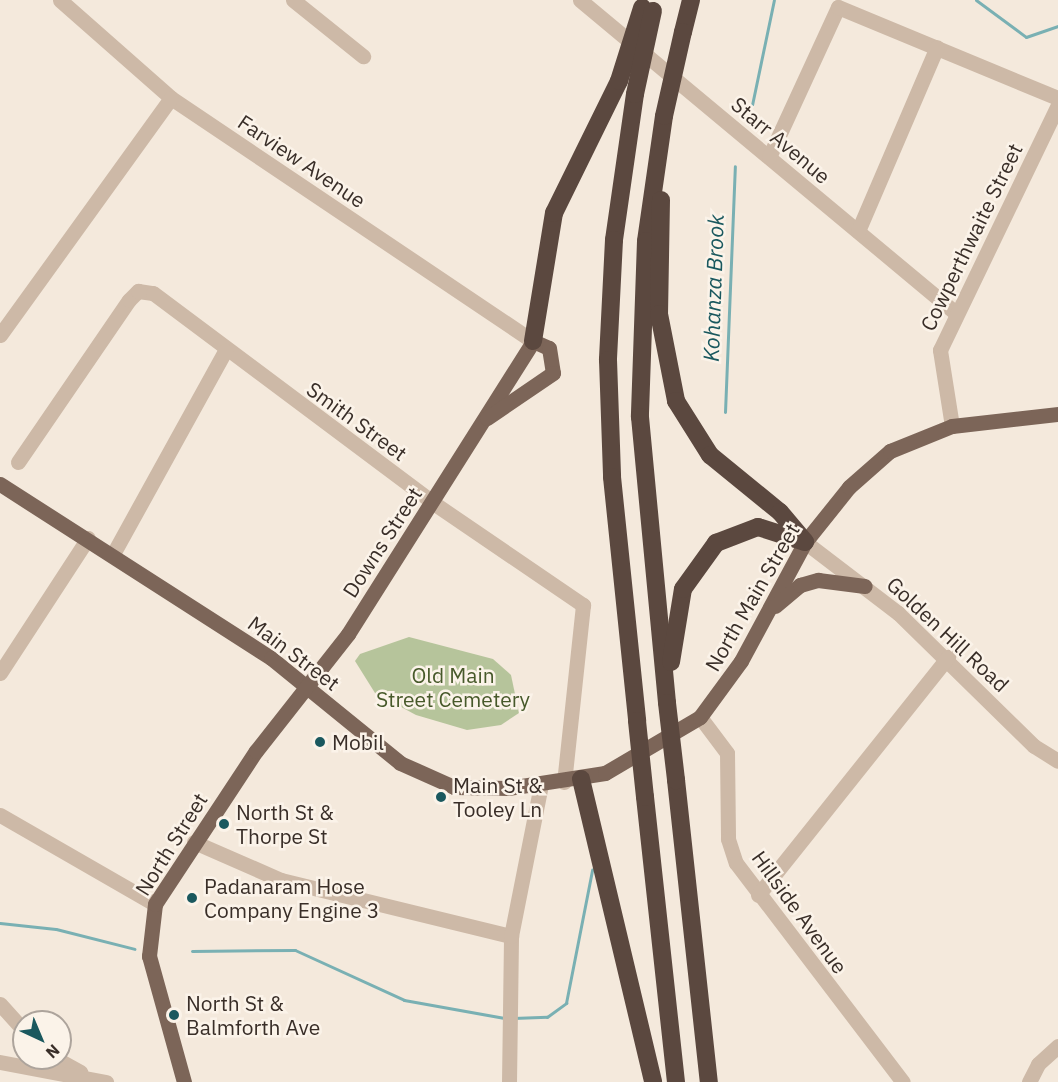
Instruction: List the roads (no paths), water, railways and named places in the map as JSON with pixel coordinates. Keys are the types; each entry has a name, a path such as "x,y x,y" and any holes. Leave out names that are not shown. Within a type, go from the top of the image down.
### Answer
{"highway":[{"path":"691,0 664,116 646,241 640,417 709,1082"},
{"path":"533,341 554,213 618,81 650,3"},
{"path":"650,3 614,240 608,360 613,488 676,1082"},
{"path":"664,116 659,314 669,380 685,420 710,455 780,512 805,542"},
{"path":"668,703 677,608 704,556 744,528 772,530 805,542"},
{"path":"572,781 653,1082"}],"main road":[{"name":"Downs Street","path":"307,686 335,653 487,418 533,341 549,348 553,373 487,418"},
{"name":"North Main Street","path":"572,781 623,765 700,717 728,681 805,542 842,494 891,451 952,426 1058,414"},
{"name":"Main Street","path":"0,484 114,554 307,686 400,762 429,779 473,789 572,781"},
{"path":"764,617 784,596 809,583 832,579 865,586"},
{"name":"North Street","path":"184,1082 152,972 150,928 155,904 194,842 307,686"}],"street":[{"name":"Farview Avenue","path":"60,0 171,98 533,341"},
{"path":"293,0 363,56"},
{"name":"Starr Avenue","path":"580,0 955,312"},
{"path":"769,157 838,7 1058,98"},
{"path":"858,231 937,47"},
{"path":"0,335 171,98"},
{"name":"Cowperthwaite Street","path":"952,426 940,350 955,312 1058,105"},
{"name":"Smith Street","path":"18,462 138,291 169,303 225,351 432,502 583,605 572,781"},
{"path":"114,554 225,351"},
{"path":"0,673 88,538"},
{"name":"Golden Hill Road","path":"805,542 865,586 948,657 1034,746 1058,760"},
{"path":"758,895 948,657"},
{"name":"Hillside Avenue","path":"700,717 727,753 728,839 758,895 903,1082"},
{"path":"509,1082 512,1017 511,936 541,784"},
{"path":"0,815 155,904"},
{"path":"194,842 281,880 511,936"},
{"path":"0,1004 12,1018"},
{"path":"1029,1082 1038,1064 1058,1046"},
{"path":"0,1062 101,1081"},
{"path":"72,1066 101,1081"}],"waterway":[{"name":"Kohanza Brook","path":"752,105 774,0"},
{"name":"Kohanza Brook","path":"976,0 1026,37 1058,26"},
{"name":"Kohanza Brook","path":"725,412 735,166"},
{"name":"Kohanza Brook","path":"513,1018 547,1017 566,1003 592,870"},
{"name":"Kohanza Brook","path":"0,923 56,929 135,949"},
{"name":"Kohanza Brook","path":"192,951 295,950 404,1000 504,1018"}],"place":[{"name":"Mobil","path":"320,742"},
{"name":"Main St & Tooley Ln","path":"441,797"},
{"name":"North St & Thorpe St","path":"224,824"},
{"name":"Padanaram Hose Company Engine 3","path":"192,898"},
{"name":"North St & Balmforth Ave","path":"174,1015"}],"park label":[{"name":"Old Main Street Cemetery","path":"453,687"}]}
